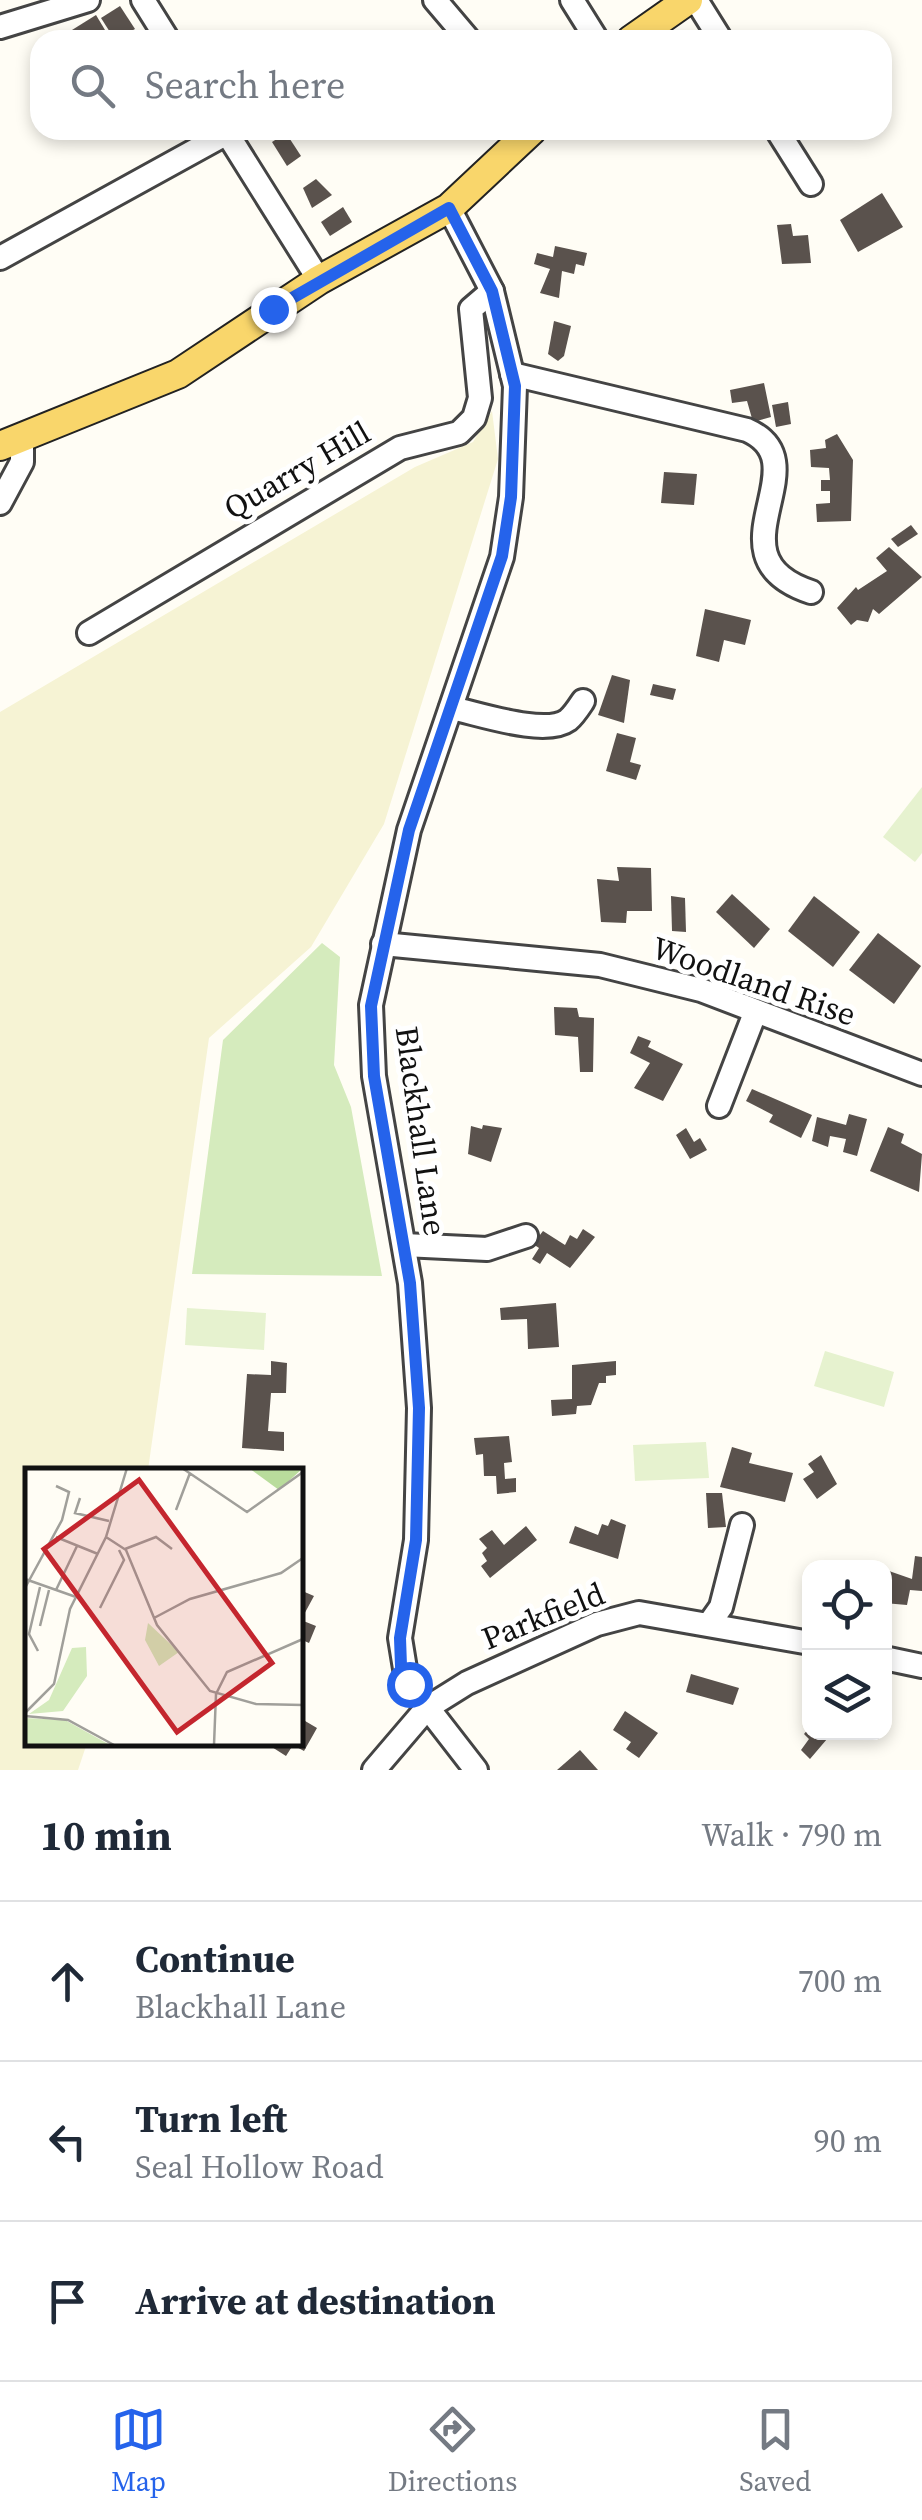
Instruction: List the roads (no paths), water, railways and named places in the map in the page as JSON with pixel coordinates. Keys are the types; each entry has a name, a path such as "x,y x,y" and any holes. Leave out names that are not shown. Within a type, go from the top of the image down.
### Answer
{"main road":[{"path":"644,30 688,0"},
{"path":"11,442 178,374 319,280 449,208 521,140"}],"street":[{"path":"0,26 88,0"},
{"path":"143,0 162,30"},
{"path":"435,0 460,30"},
{"path":"572,0 591,30"},
{"path":"696,0 715,30"},
{"path":"0,258 212,140"},
{"path":"231,140 319,280"},
{"path":"783,140 810,184"},
{"name":"Blackhall Lane","path":"449,208 492,291 512,374 511,497 502,556 409,830 371,1006 374,1076 404,1245 419,1408 416,1540 400,1655 407,1681 476,1770"},
{"name":"Quarry Hill","path":"90,632 400,448 459,434 474,418 480,398 470,309 492,291"},
{"path":"512,374 747,430 768,441 774,452 776,479 763,522 764,553 778,576 811,592"},
{"path":"0,503 22,462 11,442"},
{"path":"450,708 536,726 556,726 568,719 583,701"},
{"name":"Woodland Rise","path":"383,944 600,965 701,990 922,1074"},
{"path":"719,1106 755,1013"},
{"path":"404,1245 486,1250 526,1236"},
{"path":"709,1624 721,1607 742,1525"},
{"name":"Parkfield","path":"374,1770 427,1708 467,1683 598,1624 638,1613 802,1641"},
{"path":"892,1660 922,1666"}]}
